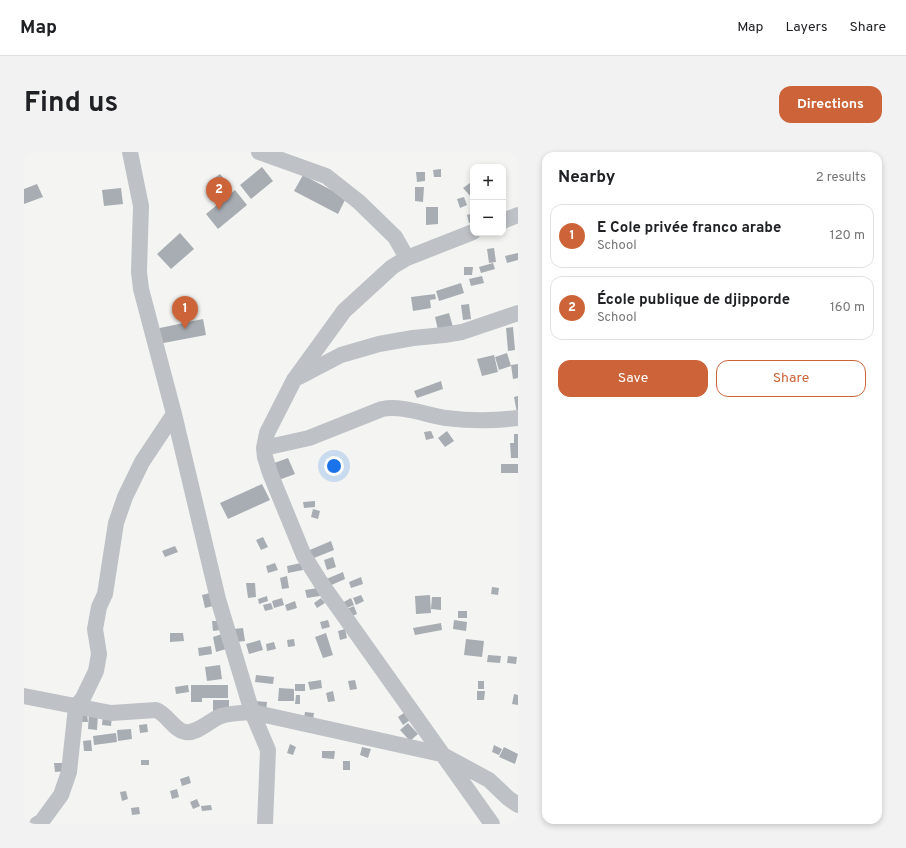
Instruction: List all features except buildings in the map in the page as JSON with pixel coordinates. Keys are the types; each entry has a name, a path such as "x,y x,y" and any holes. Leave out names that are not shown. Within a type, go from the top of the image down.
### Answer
{"street":[{"path":"130,152 141,206 139,272 141,289 174,414 218,599 252,712 268,750 264,824"},
{"path":"259,152 326,176 359,202 395,237 407,258"},
{"path":"506,220 518,215"},
{"path":"470,233 407,258 392,267 344,311 294,380 267,433 264,448 270,473 304,556 323,586 492,824"},
{"path":"294,380 341,355 379,344 413,338 444,336 462,332 518,313"},
{"path":"264,448 309,438 388,408 447,418 491,421 518,418"},
{"path":"40,823 61,795 69,772 76,706 82,698 96,671 99,654 94,629 99,607 105,594 116,523 125,497 142,462 174,414"},
{"path":"24,696 111,713 156,710 163,713 180,730 185,732 196,730 220,716 252,712 441,754 489,780 508,798 518,805"}],"place":[{"name":"École publique de djipporde","path":"219,210"},
{"name":"E Cole privée franco arabe","path":"185,329"}]}
